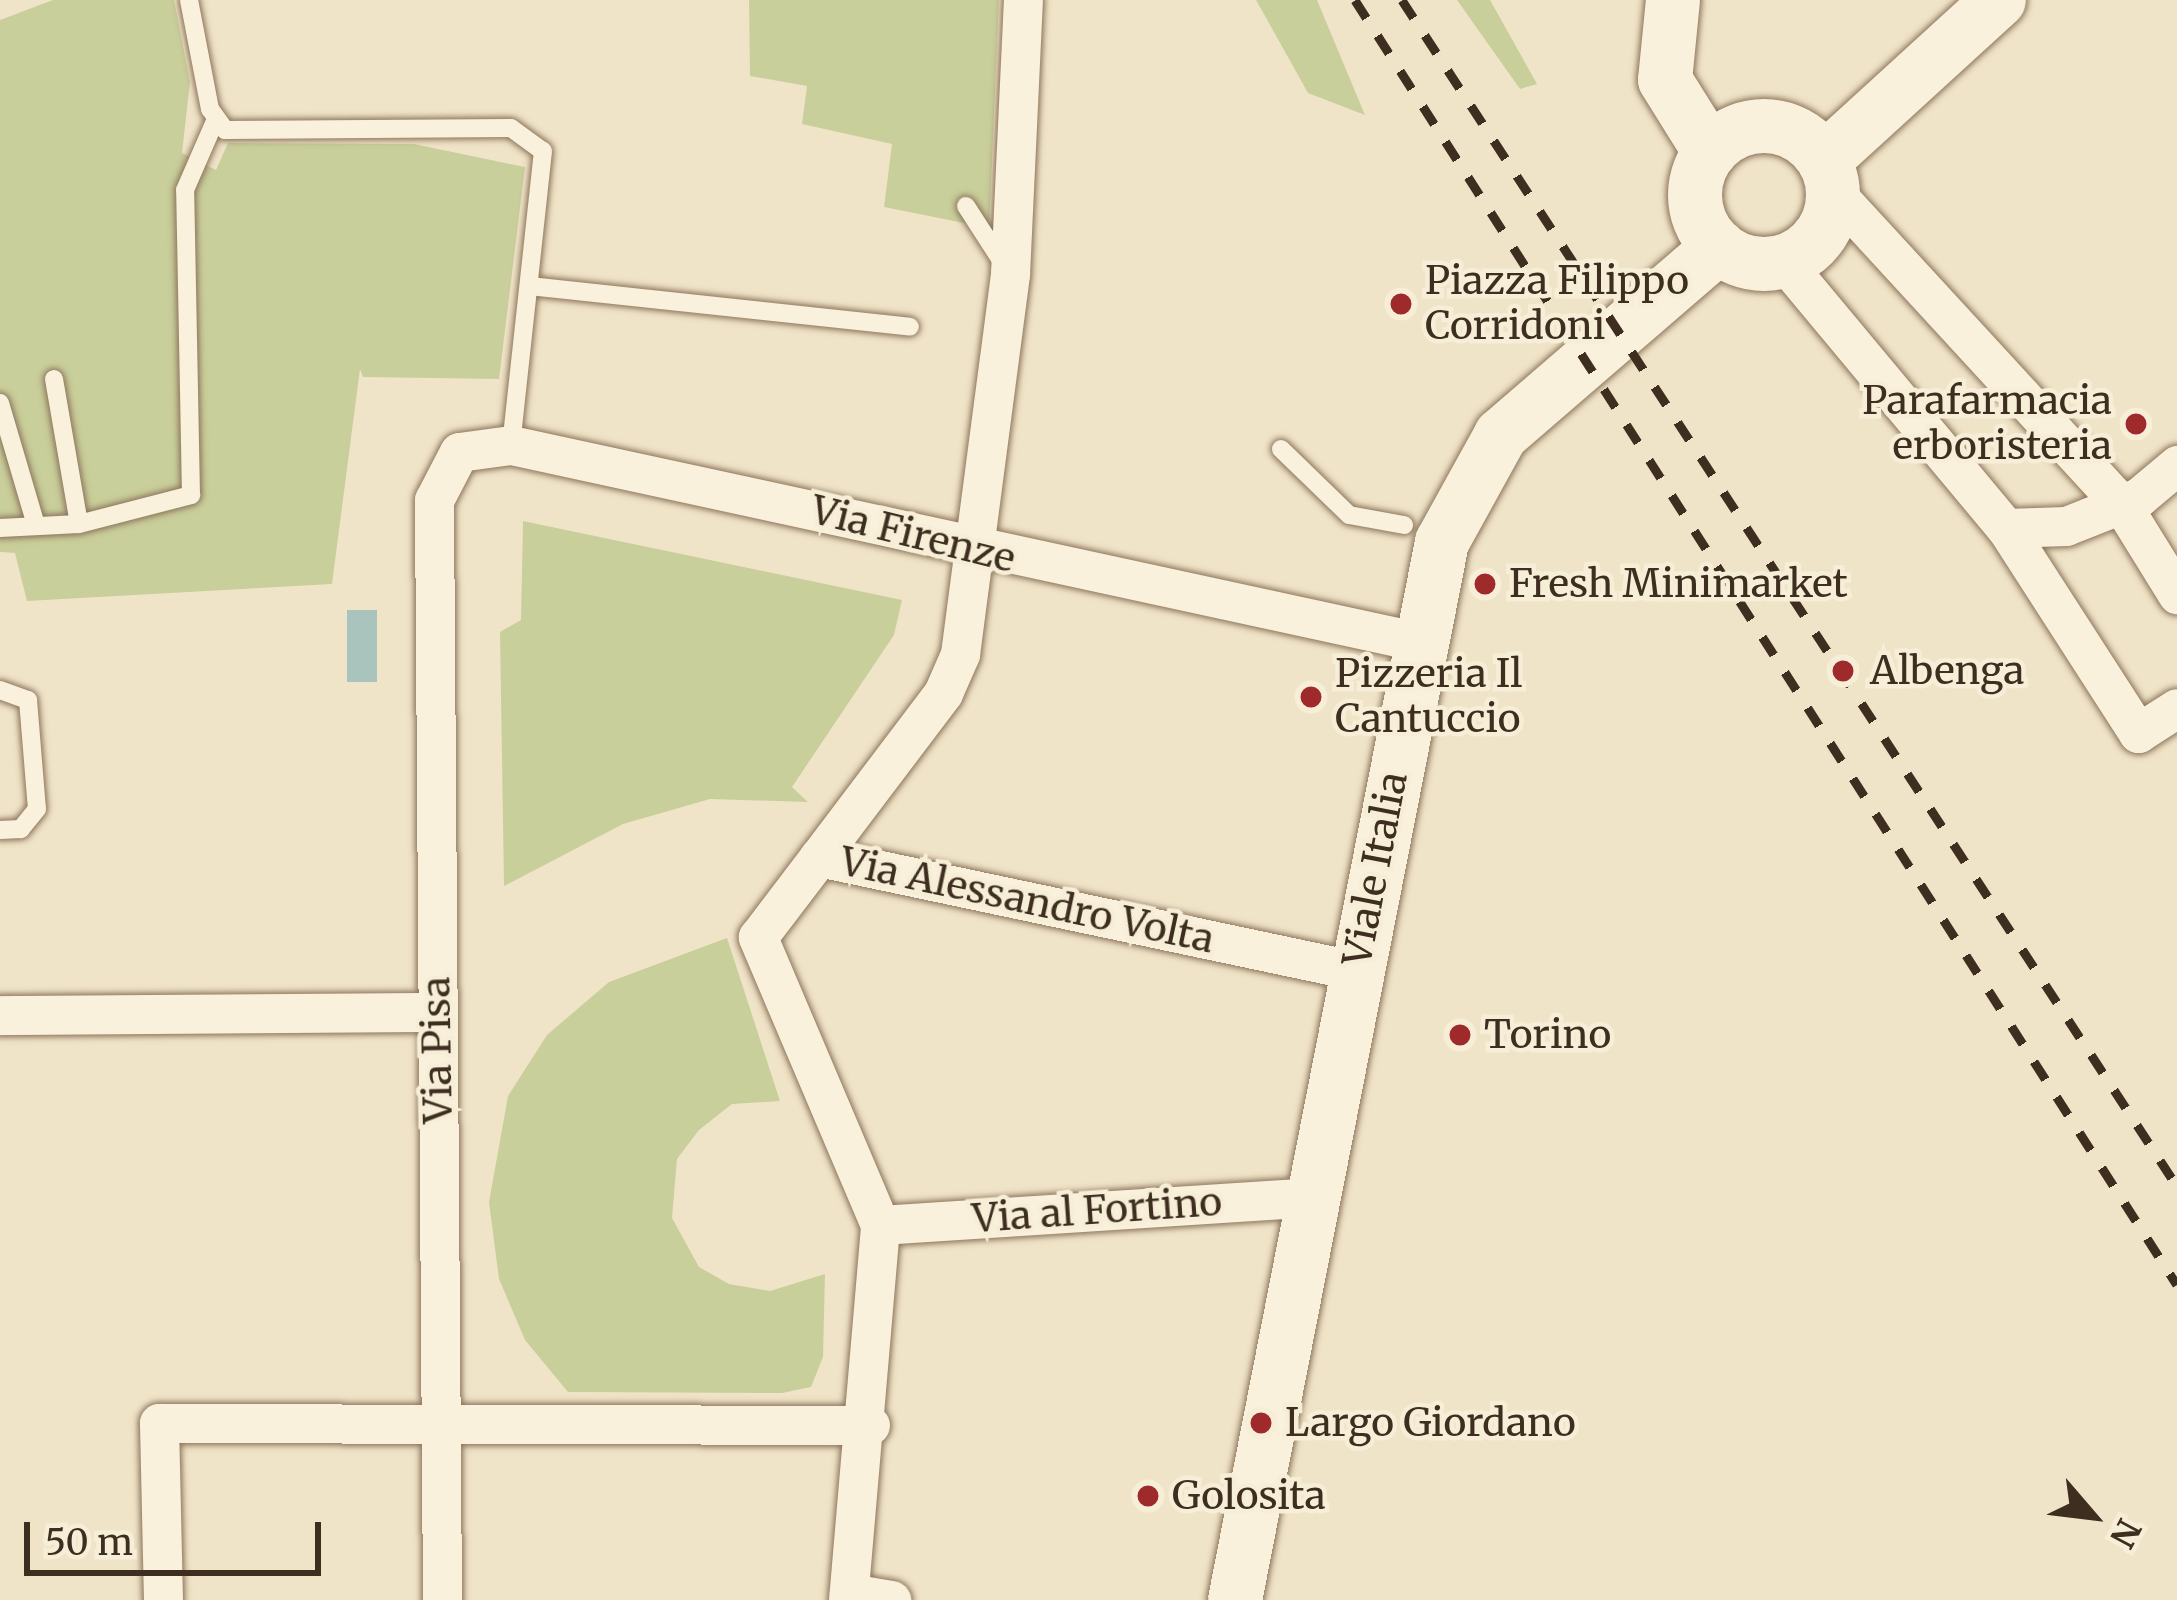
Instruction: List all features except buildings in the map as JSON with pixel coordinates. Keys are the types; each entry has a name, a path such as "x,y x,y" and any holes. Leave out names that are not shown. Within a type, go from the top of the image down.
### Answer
{"street":[{"path":"818,857 943,693 972,552 1010,274 1024,0"},
{"path":"1673,0 1665,80 1710,152 1695,202 1719,248 1749,263 1784,262 1821,235 1828,175 1999,0"},
{"path":"1710,152 1769,126 1828,175 2122,505 2177,594"},
{"name":"Viale Italia","path":"1235,1600 1442,542 1501,435 1719,248"},
{"path":"1784,262 2006,528 2138,733 2177,708"},
{"name":"Via Firenze","path":"434,500 459,452 512,445 972,552 1420,642"},
{"path":"2006,528 2066,526 2122,505 2177,465"},
{"name":"Via Pisa","path":"434,500 442,1600"},
{"name":"Via Alessandro Volta","path":"880,1225 758,937 818,857 1357,971"},
{"path":"0,1015 437,1012"},
{"name":"Via al Fortino","path":"880,1225 1313,1196"},
{"path":"880,1225 870,1425 848,1596 891,1600"},
{"path":"163,1600 159,1423 444,1426 493,1416 870,1425"}],"lane":[{"path":"0,528 79,524 191,495 185,190 215,121 189,0"},
{"path":"215,121 238,133 524,132 543,151 512,445"},
{"path":"966,206 1010,274"},
{"path":"529,286 910,327"},
{"path":"54,379 79,524"},
{"path":"0,403 36,525"},
{"path":"1281,449 1349,515 1404,525"},
{"path":"0,690 28,700 37,809 22,829 0,830"}],"green space":[{"path":"53,0 174,0 190,82 182,153 216,170 228,143 414,144 525,167 499,379 363,377 360,369 332,584 27,601 15,553 0,552 0,20"},
{"path":"749,0 999,0 989,228 884,207 892,144 802,124 807,86 750,76"},
{"path":"1256,0 1317,0 1365,115 1308,93"},
{"path":"1457,0 1490,0 1537,84 1520,89"},
{"path":"523,521 902,600 894,635 792,787 808,802 710,799 623,824 504,886 500,632 521,620"},
{"path":"727,938 780,1101 732,1104 699,1130 677,1159 672,1218 699,1267 729,1284 770,1291 825,1274 823,1357 811,1387 782,1393 568,1392 525,1340 499,1279 489,1202 508,1096 547,1035 609,982"}],"water":[{"path":"347,610 377,610 377,682 347,682"}],"railway":[{"path":"1355,0 2177,1285"},
{"path":"1402,0 2177,1186"}],"place":[{"name":"Piazza Filippo Corridoni","path":"1401,304"},
{"name":"Parafarmacia erboristeria","path":"2136,424"},
{"name":"Fresh Minimarket","path":"1485,584"},
{"name":"Albenga","path":"1843,671"},
{"name":"Pizzeria Il Cantuccio","path":"1311,697"},
{"name":"Torino","path":"1460,1035"},
{"name":"Largo Giordano","path":"1261,1423"},
{"name":"Golosita","path":"1148,1496"}]}
